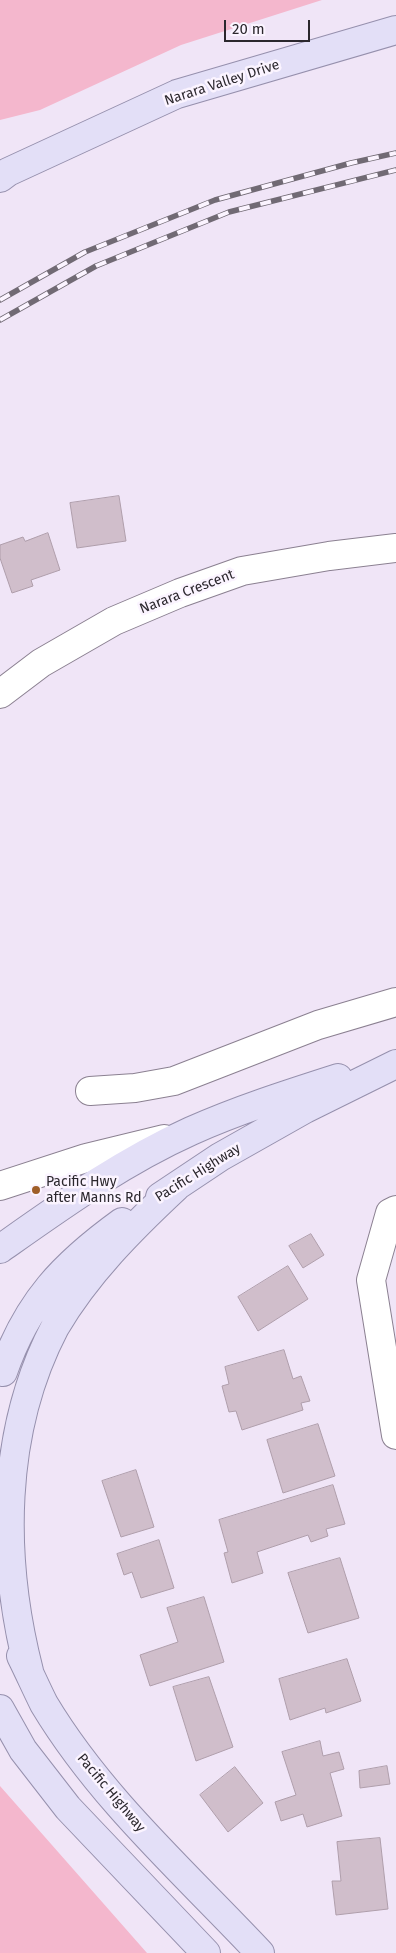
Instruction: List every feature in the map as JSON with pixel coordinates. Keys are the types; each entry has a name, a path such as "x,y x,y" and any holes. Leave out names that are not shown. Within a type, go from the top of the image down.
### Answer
{"main road":[{"name":"Narara Valley Drive","path":"0,178 8,172 177,94 396,30"},
{"path":"0,1250 61,1205 91,1186 130,1163 190,1132 271,1100 396,1059"},
{"name":"Pacific Highway","path":"2,1376 17,1336 41,1296 55,1278 103,1236 220,1157 288,1119 396,1064"},
{"path":"28,1672 18,1634 7,1552 6,1527 7,1476 19,1414 43,1350 66,1310 118,1244 176,1187"},
{"path":"0,1333 5,1358 2,1376"},
{"name":"Pacific Highway","path":"0,1606 28,1672 44,1702 62,1731 100,1783 139,1828 260,1953"},
{"path":"0,1709 23,1750 68,1808 206,1953"}],"street":[{"name":"Narara Crescent","path":"0,694 41,663 114,620 180,593 242,571 329,556 396,548"},
{"path":"90,1091 135,1088 174,1081 303,1030 360,1011 396,1002"},
{"path":"0,1186 86,1158 190,1132"},
{"path":"396,1210 390,1213 371,1280 396,1435"}],"shaded area":[{"path":"0,0 322,0 181,45 40,110 0,120"},
{"path":"0,1786 147,1953 0,1953"}],"building":[{"path":"119,496 126,541 77,548 70,503"},
{"path":"48,533 60,570 31,580 33,586 12,593 0,558 0,545 23,537 25,541"},
{"path":"311,1234 324,1255 303,1268 289,1246"},
{"path":"288,1266 308,1299 258,1331 238,1297"},
{"path":"284,1350 293,1379 301,1376 310,1401 301,1403 303,1410 242,1430 236,1411 229,1412 222,1386 229,1384 225,1367"},
{"path":"318,1424 335,1476 283,1493 267,1440"},
{"path":"136,1470 154,1527 121,1537 102,1481"},
{"path":"333,1485 345,1524 326,1529 328,1536 311,1542 308,1535 257,1552 263,1573 232,1583 224,1553 228,1552 219,1520"},
{"path":"159,1540 174,1588 141,1598 132,1572 124,1575 117,1554"},
{"path":"340,1558 359,1618 308,1633 288,1573"},
{"path":"204,1597 224,1662 150,1686 140,1655 178,1642 167,1608"},
{"path":"347,1659 361,1701 326,1713 325,1708 290,1720 279,1679"},
{"path":"209,1677 233,1747 196,1761 173,1687"},
{"path":"320,1741 323,1756 339,1752 344,1769 330,1773 342,1816 307,1827 303,1814 281,1821 275,1802 296,1795 282,1752"},
{"path":"387,1766 390,1784 360,1788 359,1771"},
{"path":"235,1767 263,1803 228,1832 200,1795"},
{"path":"380,1838 388,1909 336,1915 332,1881 341,1881 337,1842"}],"railway":[{"path":"0,300 85,252 215,200 351,163 396,153"},
{"path":"0,320 96,266 229,212 396,170"}],"place":[{"name":"Pacific Hwy after Manns Rd","path":"36,1190"}]}
